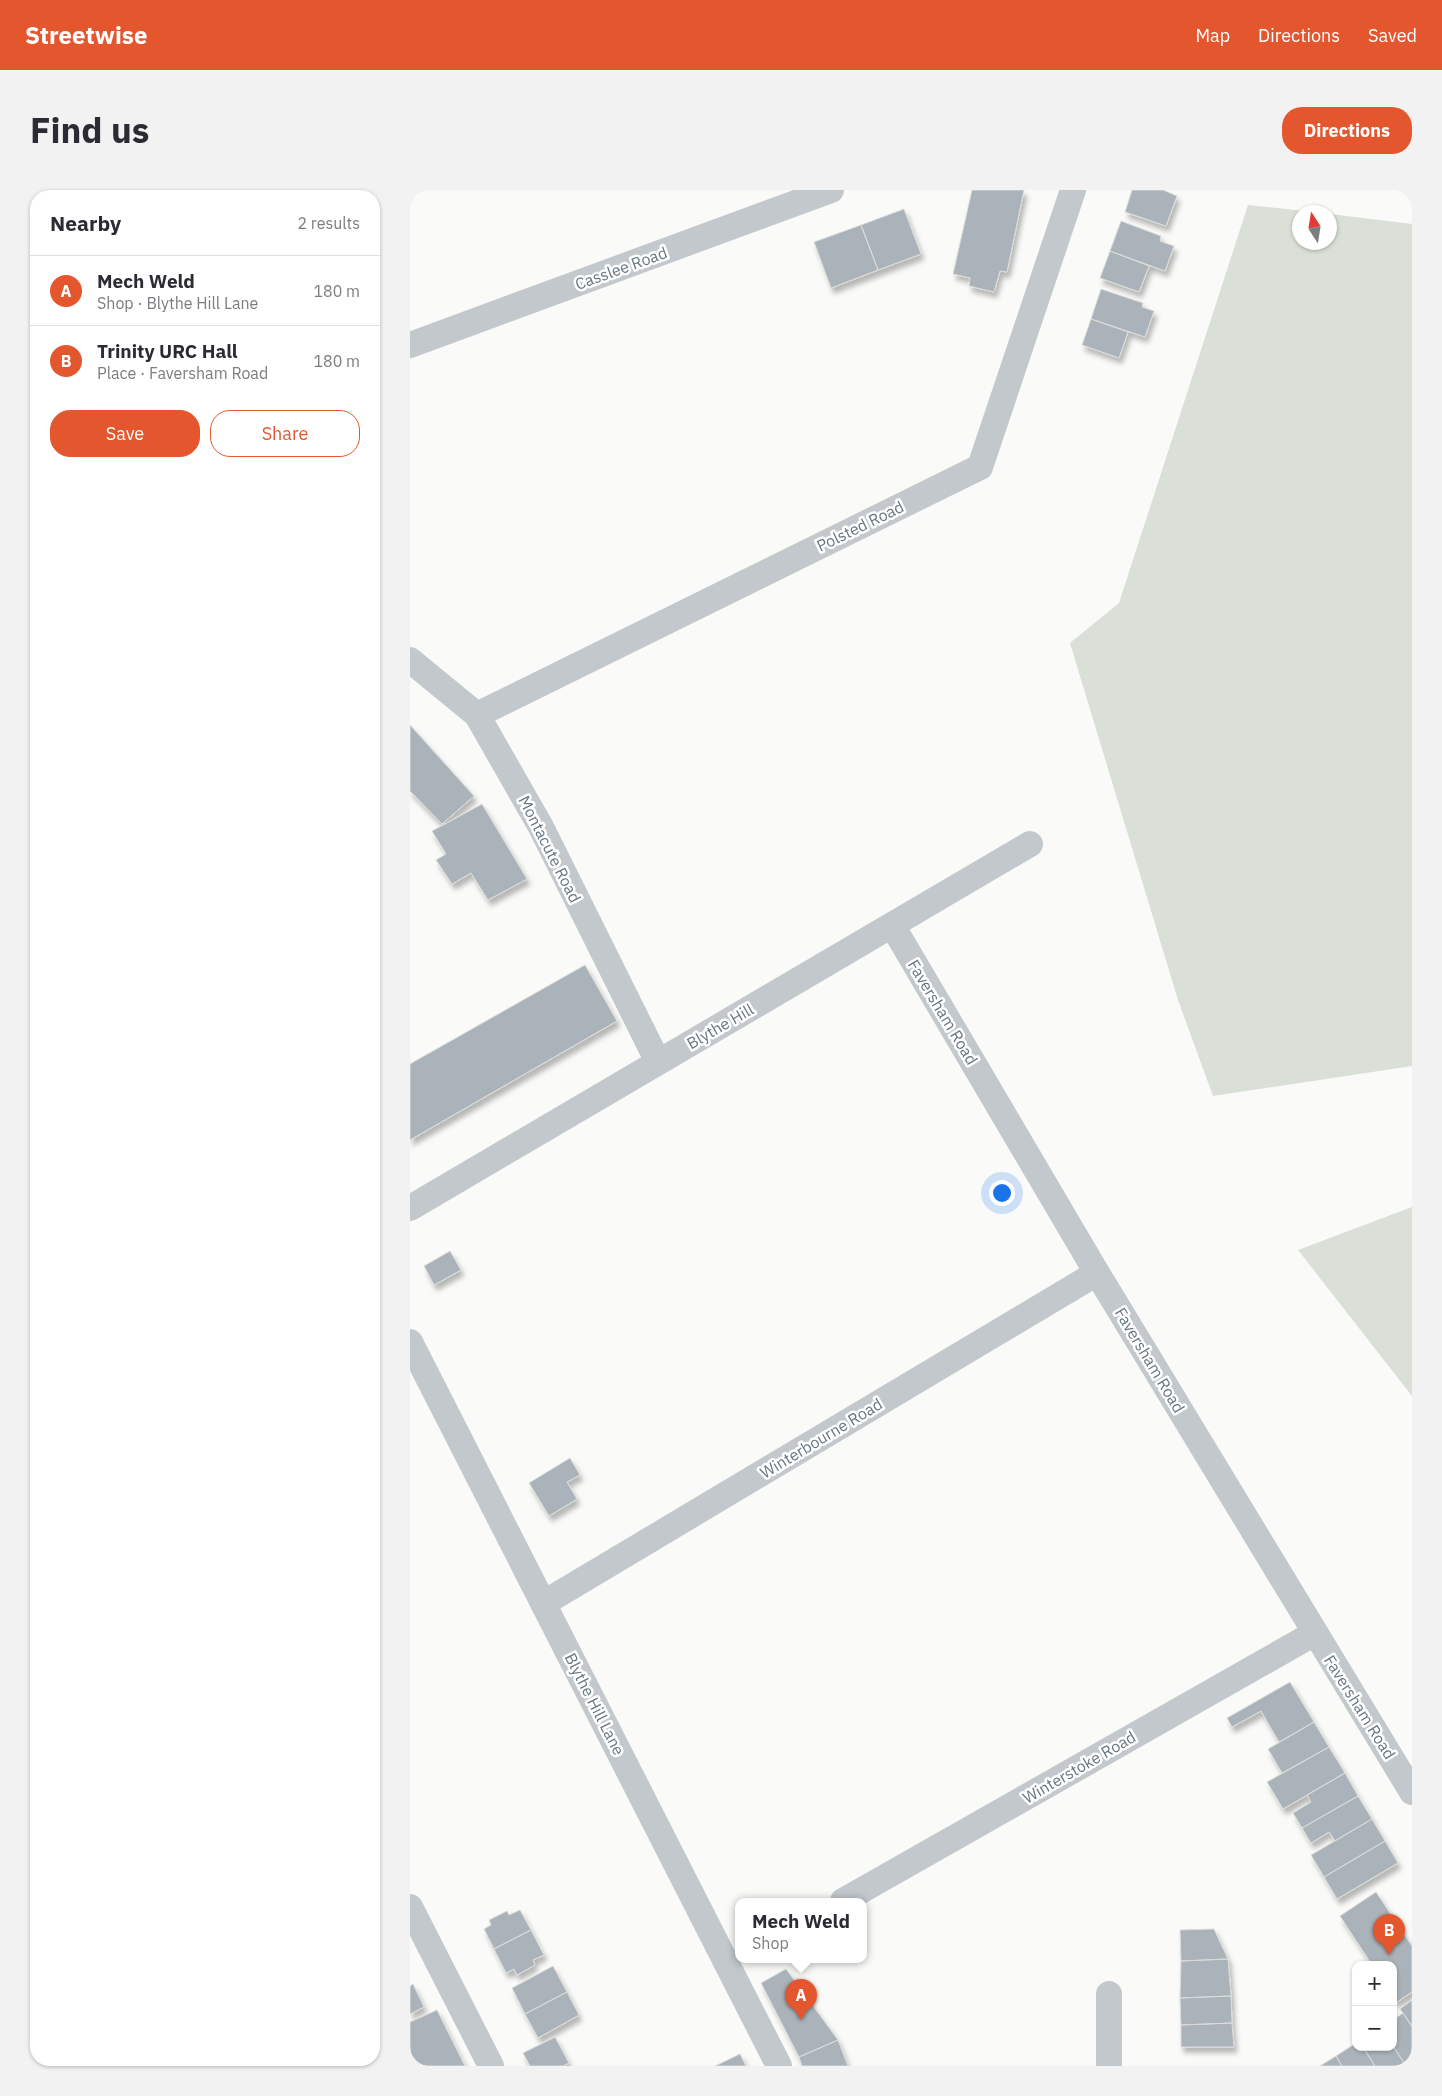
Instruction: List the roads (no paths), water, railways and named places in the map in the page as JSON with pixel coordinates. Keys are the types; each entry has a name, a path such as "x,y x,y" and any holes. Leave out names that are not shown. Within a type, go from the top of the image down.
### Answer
{"street":[{"name":"Casslee Road","path":"410,344 832,190"},
{"name":"Polsted Road","path":"477,715 980,467 1073,190"},
{"name":"Montacute Road","path":"410,660 477,715 541,827 658,1062"},
{"name":"Blythe Hill","path":"410,1208 1030,844"},
{"name":"Faversham Road","path":"892,925 1097,1273 1412,1792"},
{"name":"Winterbourne Road","path":"544,1603 1097,1273"},
{"name":"Blythe Hill Lane","path":"410,1342 544,1603 735,1962"},
{"name":"Winterstoke Road","path":"848,1898 1315,1633"},
{"path":"410,1907 491,2066"},
{"name":"Blythe Hill Lane","path":"735,1963 779,2066"},
{"path":"1109,1994 1109,2066"}],"place":[{"name":"Trinity URC Hall","path":"1389,1955"},
{"name":"Mech Weld","path":"801,2020"}]}
